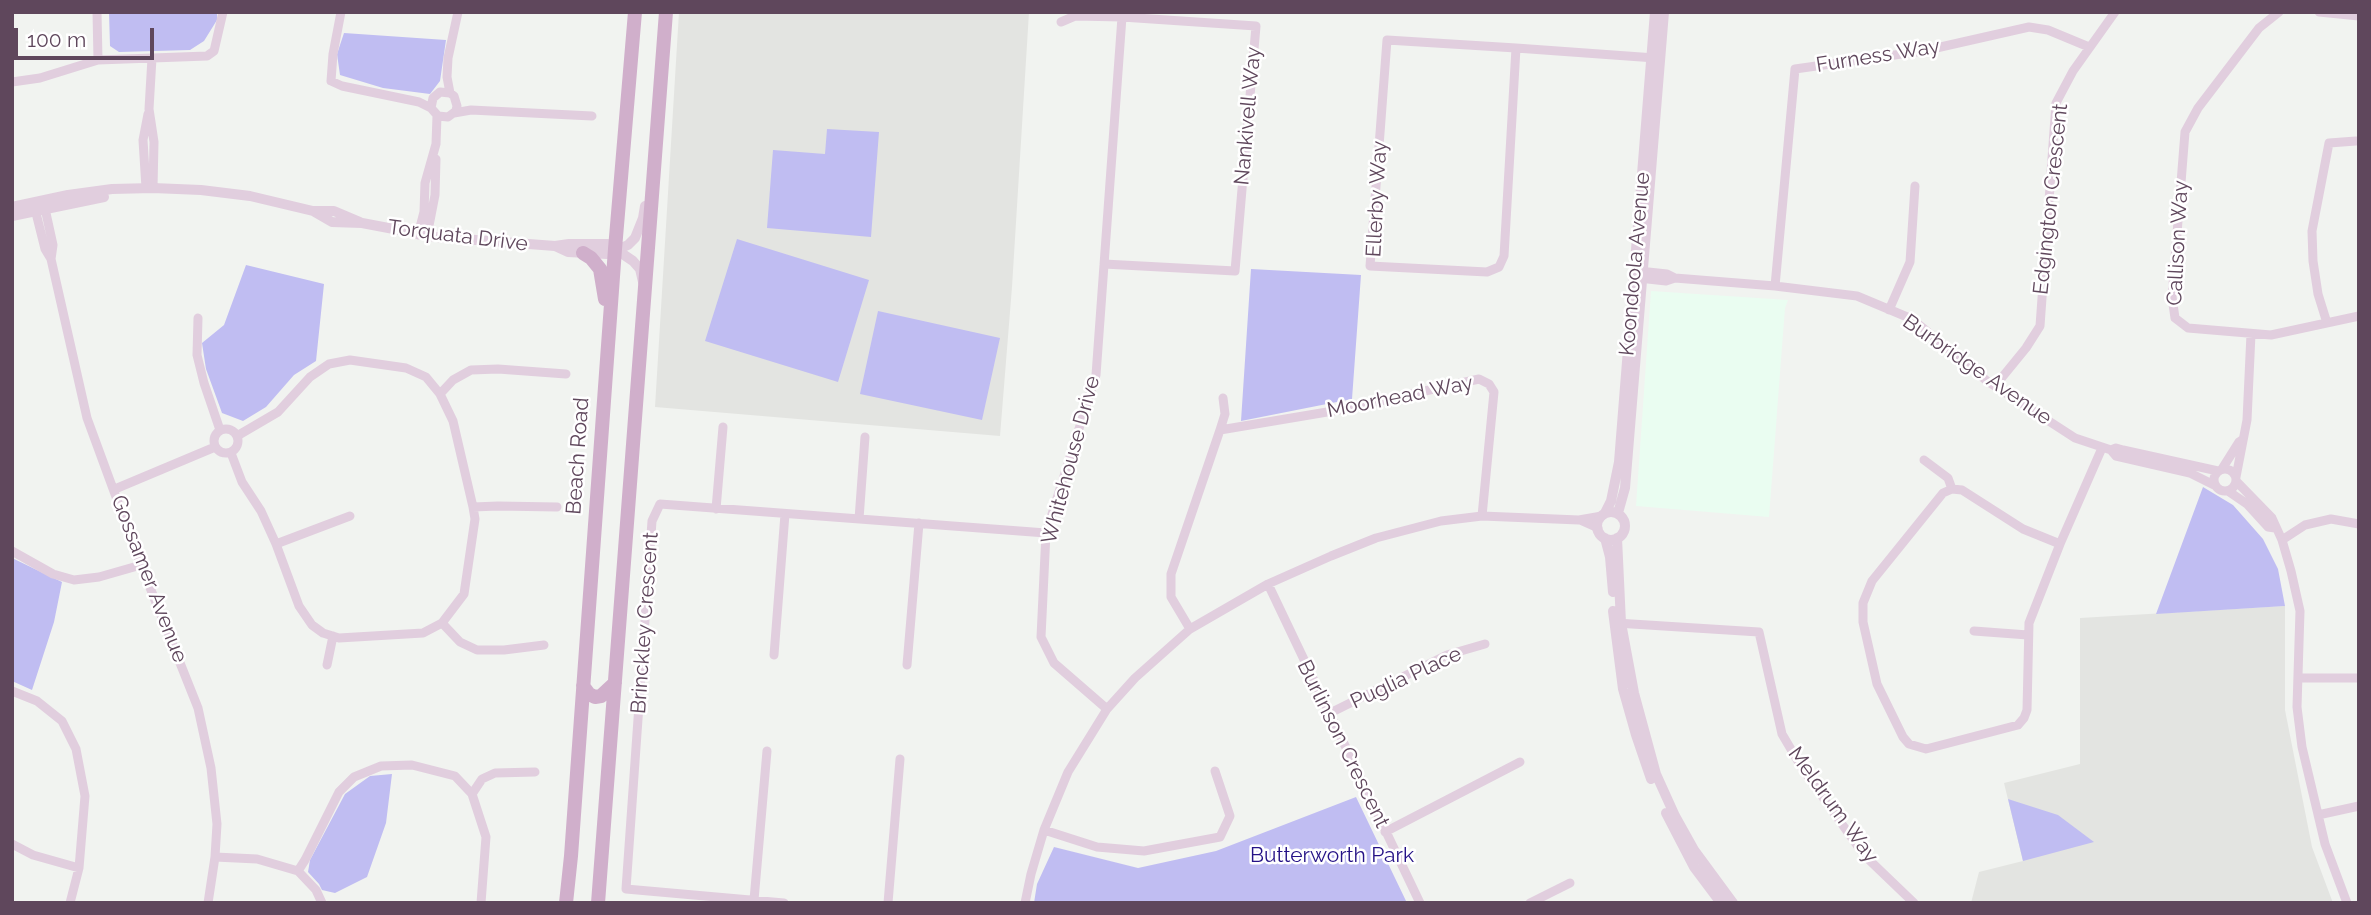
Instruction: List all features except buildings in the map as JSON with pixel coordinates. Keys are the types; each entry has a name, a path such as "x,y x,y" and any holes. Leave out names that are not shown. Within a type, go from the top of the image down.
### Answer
{"main road":[{"name":"Beach Road","path":"566,903 635,12"},
{"path":"598,903 666,12"},
{"path":"583,253 597,264 602,276 608,345"},
{"path":"583,686 589,694 601,696 615,683"}],"street":[{"path":"97,12 98,60"},
{"path":"12,82 40,78 98,60 207,56 214,51 222,12"},
{"path":"341,12 331,80 342,86 419,102 441,101 471,110"},
{"path":"422,235 425,183 436,144 448,58 458,12"},
{"name":"Koondoola Avenue","path":"1618,513 1625,488 1655,58 1655,12"},
{"name":"Koondoola Avenue","path":"1655,58 1664,12"},
{"name":"Edgington Crescent","path":"1995,386 2040,326 2056,103 2073,71 2115,12"},
{"name":"Callison Way","path":"2279,12 2259,28 2198,108 2185,132 2172,298 2175,318 2188,328 2271,335 2359,316"},
{"path":"2319,12 2359,16"},
{"name":"Nankivell Way","path":"1061,22 1076,16 1256,26 1236,271 1104,264"},
{"name":"Whitehouse Drive","path":"1107,709 1054,663 1041,637 1046,533 1096,374 1122,17"},
{"name":"Furness Way","path":"1775,286 1795,69 1923,51 2029,27 2048,30 2090,47"},
{"name":"Ellerby Way","path":"1516,48 1504,256 1499,267 1487,272 1370,266 1387,40 1516,48 1655,58"},
{"path":"149,188 143,140 149,109 152,58"},
{"path":"441,101 451,115"},
{"path":"441,101 451,115"},
{"path":"451,115 471,110 592,116"},
{"path":"422,235 435,195 436,161 451,115"},
{"path":"2327,323 2315,272 2312,231 2329,143 2356,141"},
{"path":"615,249 628,244 639,230 643,218 650,159 657,142"},
{"path":"1889,310 1910,262 1914,186"},
{"name":"Torquata Drive","path":"12,207 40,206 112,195 126,190 201,190 250,196 313,211 334,211 362,223 422,235 555,246 569,243 608,244 615,249 607,254 583,253 568,252 555,246"},
{"name":"Torquata Drive","path":"12,216 40,206"},
{"name":"Gossamer Avenue","path":"40,206 53,246 51,259 87,418 141,565 198,708 211,768 217,824 208,903"},
{"path":"615,249 627,255 640,269 645,293"},
{"name":"Koondoola Avenue","path":"1604,514 1611,501 1619,462 1638,274"},
{"name":"Burbridge Avenue","path":"1638,274 1666,281 1675,278 1857,296 1912,319 1995,386 2075,438 2107,449 2220,470"},
{"path":"198,318 197,355 220,430"},
{"path":"2228,491 2236,479 2247,420 2251,334"},
{"path":"231,453 242,482 261,511 276,544 299,606 312,625 323,633 339,638 423,632 442,623 464,594 475,519 473,507 453,421 440,394 426,377 406,368 350,360 329,364 310,377 278,412 237,436"},
{"path":"440,394 453,380 471,370 499,369 566,374"},
{"name":"Moorhead Way","path":"1220,430 1339,410 1479,379 1489,384 1494,392 1482,516"},
{"path":"1190,629 1171,597 1171,574 1225,414 1223,398"},
{"path":"716,509 723,427"},
{"path":"227,428 235,432 239,440 236,449 231,453 215,447 214,441 220,430 227,428"},
{"path":"859,519 865,437"},
{"path":"2242,440 2214,477 2214,485 2247,504 2268,527 2275,528"},
{"path":"115,489 215,447"},
{"path":"2060,544 2023,529 1962,489 1952,489 1943,493 1872,581 1863,603 1863,622 1877,684 1909,744 1926,749 2018,725 2024,719 2027,710 2029,622 2060,544 2107,449"},
{"name":"Burbridge Avenue","path":"2107,449 2116,456 2190,473 2214,485"},
{"path":"1923,460 1948,478 1952,489"},
{"path":"2220,470 2232,471 2236,479 2272,518 2283,540 2300,611 2297,707 2302,747 2325,844 2347,903"},
{"name":"Brinckley Crescent","path":"784,903 696,899 626,889 652,521 660,505 1046,533"},
{"path":"473,507 557,508"},
{"path":"1025,903 1044,830 1068,772 1107,709 1135,678 1190,629 1268,584 1376,538 1441,521 1482,516 1579,520 1618,513 1624,520 1625,528 1617,538 1618,623 1656,774 1694,850 1733,903"},
{"path":"774,655 785,514"},
{"path":"1598,527 1604,514"},
{"path":"276,544 350,516"},
{"path":"2283,540 2305,525 2331,519 2359,524"},
{"path":"1579,520 1598,527 1605,538 1618,623 1623,689 1650,779 1678,839 1721,903"},
{"path":"907,665 919,523"},
{"path":"1605,538 1617,538"},
{"path":"12,551 53,574 74,580 99,577 141,565"},
{"name":"Burlinson Crescent","path":"1268,584 1420,903"},
{"path":"442,623 460,642 477,650 544,645"},
{"name":"Meldrum Way","path":"1618,623 1759,632 1782,734 1802,768 1864,855 1914,903"},
{"path":"1974,631 2028,635"},
{"path":"327,665 333,636"},
{"name":"Puglia Place","path":"1328,714 1447,655 1485,644"},
{"path":"2298,678 2359,678"},
{"path":"12,691 37,701 62,721 76,749 85,796 79,868 70,903"},
{"path":"754,901 767,751"},
{"path":"888,903 900,759"},
{"path":"1385,832 1520,762"},
{"path":"298,871 339,792 354,777 381,766 412,765 455,776 472,794 486,837 481,903"},
{"path":"1044,830 1097,847 1144,850 1220,837 1230,816 1215,771"},
{"path":"472,794 482,779 495,773 535,772"},
{"path":"2318,815 2359,806"},
{"path":"12,844 33,855 79,868"},
{"path":"215,857 257,859 298,871 323,903"},
{"path":"1530,903 1570,883"}],"shaded area":[{"path":"679,12 1029,12 1000,436 655,407"},
{"path":"1651,291 1788,300 1785,308 1769,517 1636,506"},
{"path":"2285,606 2285,710 2312,847 2333,903 1971,903 1979,872 2023,861 2004,783 2080,764 2080,618"}],"green space":[{"path":"109,12 217,12 217,20 204,41 190,50 119,52 110,46"},
{"path":"344,33 446,40 440,81 430,94 383,88 340,75 337,54"},
{"path":"827,129 879,132 871,237 767,228 773,150 825,154"},
{"path":"737,239 869,280 838,382 705,341"},
{"path":"246,265 324,284 316,361 294,375 266,407 243,421 222,413 206,369 202,343 224,325"},
{"path":"1251,269 1361,275 1352,399 1241,421"},
{"path":"878,311 1000,338 982,420 860,394"},
{"path":"2203,487 2233,505 2263,539 2278,569 2285,606 2156,614"},
{"path":"12,558 62,582 54,622 32,690 12,681"},
{"path":"392,774 386,823 367,877 335,893 322,890 308,872 310,860 345,794 370,776"},
{"name":"Butterworth Park","path":"1356,797 1407,903 1034,903 1037,884 1054,847 1138,868 1216,851"},
{"path":"2008,799 2058,815 2094,842 2023,861"}]}
